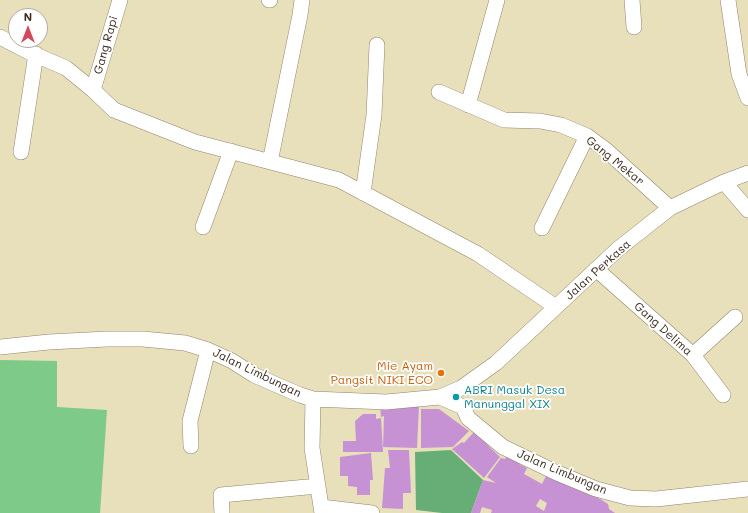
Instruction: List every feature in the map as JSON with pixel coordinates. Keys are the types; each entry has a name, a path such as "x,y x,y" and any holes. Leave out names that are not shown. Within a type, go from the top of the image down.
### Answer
{"street":[{"name":"Gang Rapi","path":"93,90 120,0"},
{"path":"270,162 302,0"},
{"path":"468,104 497,0"},
{"path":"632,0 634,27"},
{"path":"728,0 738,74 748,98"},
{"path":"0,37 66,68 93,90 114,110 195,142 339,180 478,254 556,307"},
{"path":"363,193 374,115 377,45"},
{"path":"21,152 36,54"},
{"name":"Gang Mekar","path":"439,92 504,120 540,121 561,125 587,136 606,150 670,208"},
{"path":"542,228 587,136"},
{"path":"203,227 231,151"},
{"name":"Jalan Perkasa","path":"440,396 461,388 496,363 596,269 670,208 724,182 748,173"},
{"path":"724,182 748,210"},
{"name":"Gang Delima","path":"596,269 693,355 723,395"},
{"path":"693,355 735,317"},
{"name":"Jalan Limbungan","path":"0,347 75,340 143,339 185,343 208,350 232,361 254,375 313,399 386,402 440,396 463,407 468,418 503,447 555,472 596,489 630,498 656,499 748,489"},
{"path":"191,446 190,421 208,350"},
{"path":"461,388 463,407"},
{"path":"313,399 312,448 321,510 372,513"},
{"path":"222,513 221,495 318,486"}],"green space":[{"path":"0,360 57,361 57,407 107,410 100,513 0,513"},
{"path":"451,450 483,480 471,513 442,513 416,510 415,452"}],"building":[{"path":"380,405 419,405 417,448 383,447 384,416 381,417"},
{"path":"421,409 439,409 469,431 453,447 421,448"},
{"path":"363,414 376,414 376,419 381,418 383,452 343,452 343,441 356,441 355,421"},
{"path":"474,432 500,457 484,478 452,449 462,442 464,443"},
{"path":"388,450 409,450 411,493 403,493 403,509 382,508 385,468 390,468"},
{"path":"371,453 373,480 370,480 370,495 357,495 357,487 348,486 348,476 340,476 340,457"},
{"path":"507,456 520,461 519,464 527,468 524,474 542,484 547,474 583,492 584,489 608,504 609,509 615,513 491,513 492,510 482,507 480,513 471,513 483,480 496,483 487,477 501,458 505,459","holes":["540,499 547,503 544,511 536,506"]}],"place":[{"name":"Mie Ayam Pangsit NIKI ECO","path":"441,373"},
{"name":"ABRI Masuk Desa Manunggal XIX","path":"456,397"}]}
